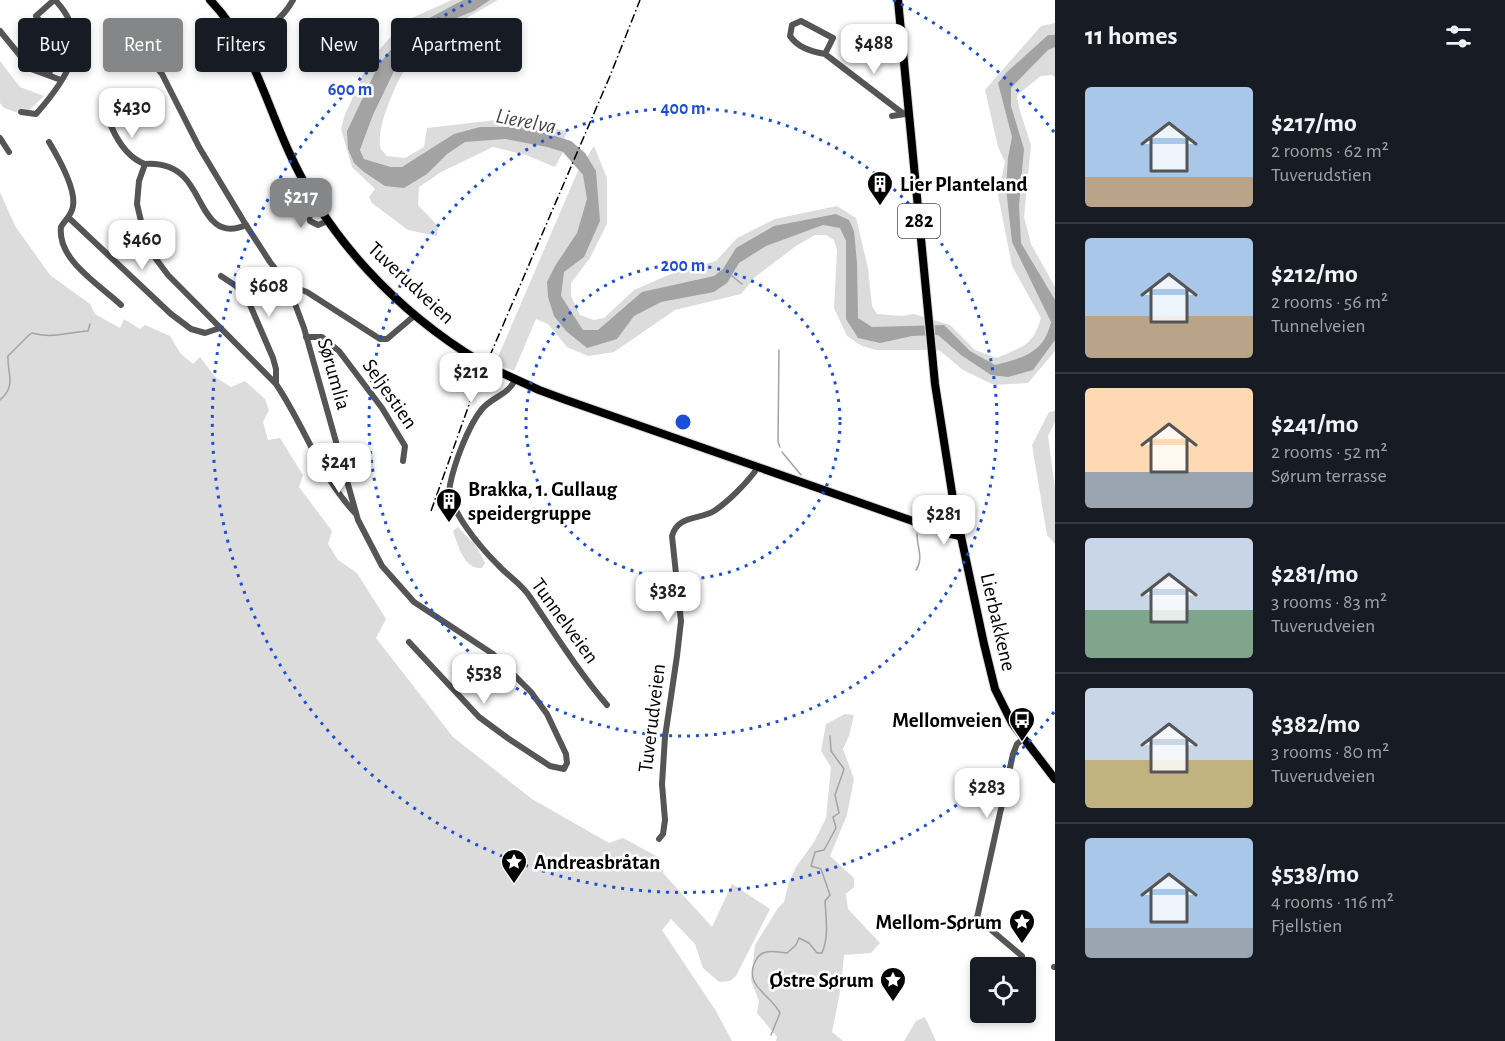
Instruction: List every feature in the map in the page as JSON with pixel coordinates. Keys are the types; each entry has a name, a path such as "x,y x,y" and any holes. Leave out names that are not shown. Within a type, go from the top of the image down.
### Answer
{"main road":[{"name":"Tuverudveien","path":"210,0 226,18"},
{"name":"282","path":"898,0 907,113"},
{"name":"Tuverudveien","path":"254,72 290,156 328,221 364,266 414,316 479,361"},
{"name":"Lierbakkene","path":"907,113 939,423 960,536 995,689 1007,715 1023,739 1055,778"},
{"path":"489,367 566,400 960,536"},
{"path":"936,528 958,525"}],"street":[{"path":"21,112 36,114 68,72 73,60 74,38 69,16 55,0 36,16 37,18"},
{"path":"281,18 293,0"},
{"path":"825,54 833,38 801,21 792,25 789,34 794,42 804,48 825,54 907,113"},
{"path":"0,31 31,69 61,80"},
{"name":"Sørumlia","path":"160,72 199,147 246,225 288,285 306,337 357,515 382,566 406,595 424,610 493,654 531,692 553,726 566,754 567,763 564,769 550,766 494,728 463,700 409,642"},
{"path":"892,116 907,113"},
{"path":"111,126 118,142 129,153 145,164 162,165 180,174 190,184 216,224 231,230 246,225"},
{"path":"0,138 9,152"},
{"path":"49,142 72,191 74,203 69,218 61,227 63,248 93,281 121,305"},
{"path":"145,164 139,181 137,204 149,246 164,270 276,384 335,489 357,515"},
{"path":"316,202 308,211 310,221 318,225 328,221"},
{"path":"69,218 154,299 184,324 205,333 220,328"},
{"path":"221,276 236,286 247,298 273,358 276,384"},
{"path":"288,285 307,292 382,340 390,337 414,316"},
{"name":"Seljestien","path":"306,337 322,337 339,351 382,408 405,446 403,461"},
{"name":"Tunnelveien","path":"515,380 507,391 482,409 472,425 450,484 451,501 485,551 530,596 565,649 607,705"},
{"name":"Tuverudveien","path":"659,839 663,834 665,820 662,784 664,737 681,621 672,536 680,523 710,513 720,507 758,467"},
{"path":"1022,956 977,918 1013,754 1017,744 1023,739"}],"shaded area":[{"path":"452,0 463,0 435,18 412,18"},
{"path":"463,0 490,0 474,11 457,18 429,18"},
{"path":"490,0 498,0 466,18 457,18 474,11"},
{"path":"1055,23 1055,77 1041,76 1017,95 1031,145 1024,217 1031,244 1055,287 1055,351 1028,383 994,385 963,370 939,350 876,350 862,346 847,336 834,308 837,250 834,240 826,235 815,235 796,246 755,277 741,294 675,310 614,352 588,356 567,347 548,324 536,319 514,371 495,364 577,173 594,146 607,178 607,224 590,258 571,283 571,296 580,315 594,320 604,318 634,290 673,273 716,261 737,238 775,219 837,206 856,218 868,268 872,306 877,314 902,316 914,314 950,325 975,350 997,358 1020,348 1034,335 1041,318 1012,266 998,195 1005,162 998,147 985,90 1041,26"},
{"path":"1048,35 1055,35 1055,47 1048,50 1011,88 1011,106 1024,149 1019,205 1021,243 1055,300 1055,340 1033,370 1008,377 991,375 961,355 938,335 912,336 880,343 858,338 846,319 846,241 840,228 823,225 766,246 739,263 727,283 714,292 661,302 634,316 617,339 587,348 566,331 554,316 548,297 547,282 577,233 587,199 583,175 563,152 505,139 465,142 447,154 427,174 404,188 385,186 354,163 348,149 347,131 375,72 379,72 379,64 391,49 391,72 394,72 373,115 360,150 364,159 391,167 402,167 454,134 480,127 527,127 571,141 585,153 596,171 600,221 584,257 564,272 561,296 583,330 598,330 642,292 714,276 723,269 736,248 774,226 836,214 849,220 854,231 858,318 872,327 944,325 970,351 995,365 1031,353 1043,341 1051,322 1012,242 1006,188 1012,137 998,83"},
{"path":"391,37 391,54 354,163 427,174 460,143 489,138 515,140 563,152 555,167 526,155 493,147 441,172 419,187 418,205 438,226 437,236 408,230 372,203 369,197 375,189 352,167 341,129 364,72 379,72 379,50"},
{"path":"0,61 20,87 44,96 24,115 4,108 0,103"},
{"path":"394,72 403,72 392,94 382,125 381,149 387,156 405,158 424,147 427,128 505,119 567,131 564,139 527,127 480,127 402,167 391,167 364,159 360,150 373,115"},
{"path":"0,192 15,226 50,275 90,304 95,314 120,328 124,319 140,329 145,325 170,336 181,354 193,364 200,357 215,377 231,387 245,381 265,399 269,410 263,422 268,440 280,438 303,475 299,487 332,531 328,544 338,560 357,573 386,619 376,638 453,737 532,799 609,843 623,838 658,857 664,874 712,927 732,884 770,909 736,976 730,981 719,982 703,968 695,944 671,919 662,930 716,1011 732,1041 0,1041"},
{"path":"1055,411 1055,422 1048,436 1055,488 1055,544 1047,535 1032,445 1049,412"},
{"path":"458,527 471,541 476,542 485,563 482,568 471,565 463,556 453,531"},
{"path":"845,714 854,715 843,749 854,779 847,815 830,856 854,878 854,887 846,894 848,909 880,943 871,953 844,955 841,987 832,1032 843,1041 776,1041 777,1037 757,1013 759,1001 751,980 755,945 784,902 796,867 814,842 826,818 831,767 821,751 826,724"},
{"path":"925,1017 936,1041 904,1041 916,1021"}],"waterway":[{"path":"732,276 742,284"},
{"path":"0,400 10,384 8,356 29,335 88,331 90,324"},
{"path":"779,350 778,442 780,447"},
{"path":"782,452 801,475"},
{"path":"916,570 920,557 917,534"},
{"path":"771,1035 780,1013 755,983 753,969 756,960 765,952 787,953 796,945 799,938 809,943 817,953 822,953 826,941 825,901 830,895 821,869 811,866 815,852 824,850 836,828 833,817 839,813 835,795 844,769 831,751 830,736"}],"railway":[{"path":"431,511 470,402 610,76 640,0"}],"place":[{"name":"Lier Planteland","path":"880,207"},
{"name":"Brakka, 1. Gullaug speidergruppe","path":"449,524"},
{"name":"Mellomveien","path":"1022,743"},
{"name":"Andreasbråtan","path":"514,885"},
{"name":"Mellom-Sørum","path":"1022,945"},
{"name":"Østre Sørum","path":"893,1003"}],"water label":[{"name":"Lierelva","path":"526,121"}]}
